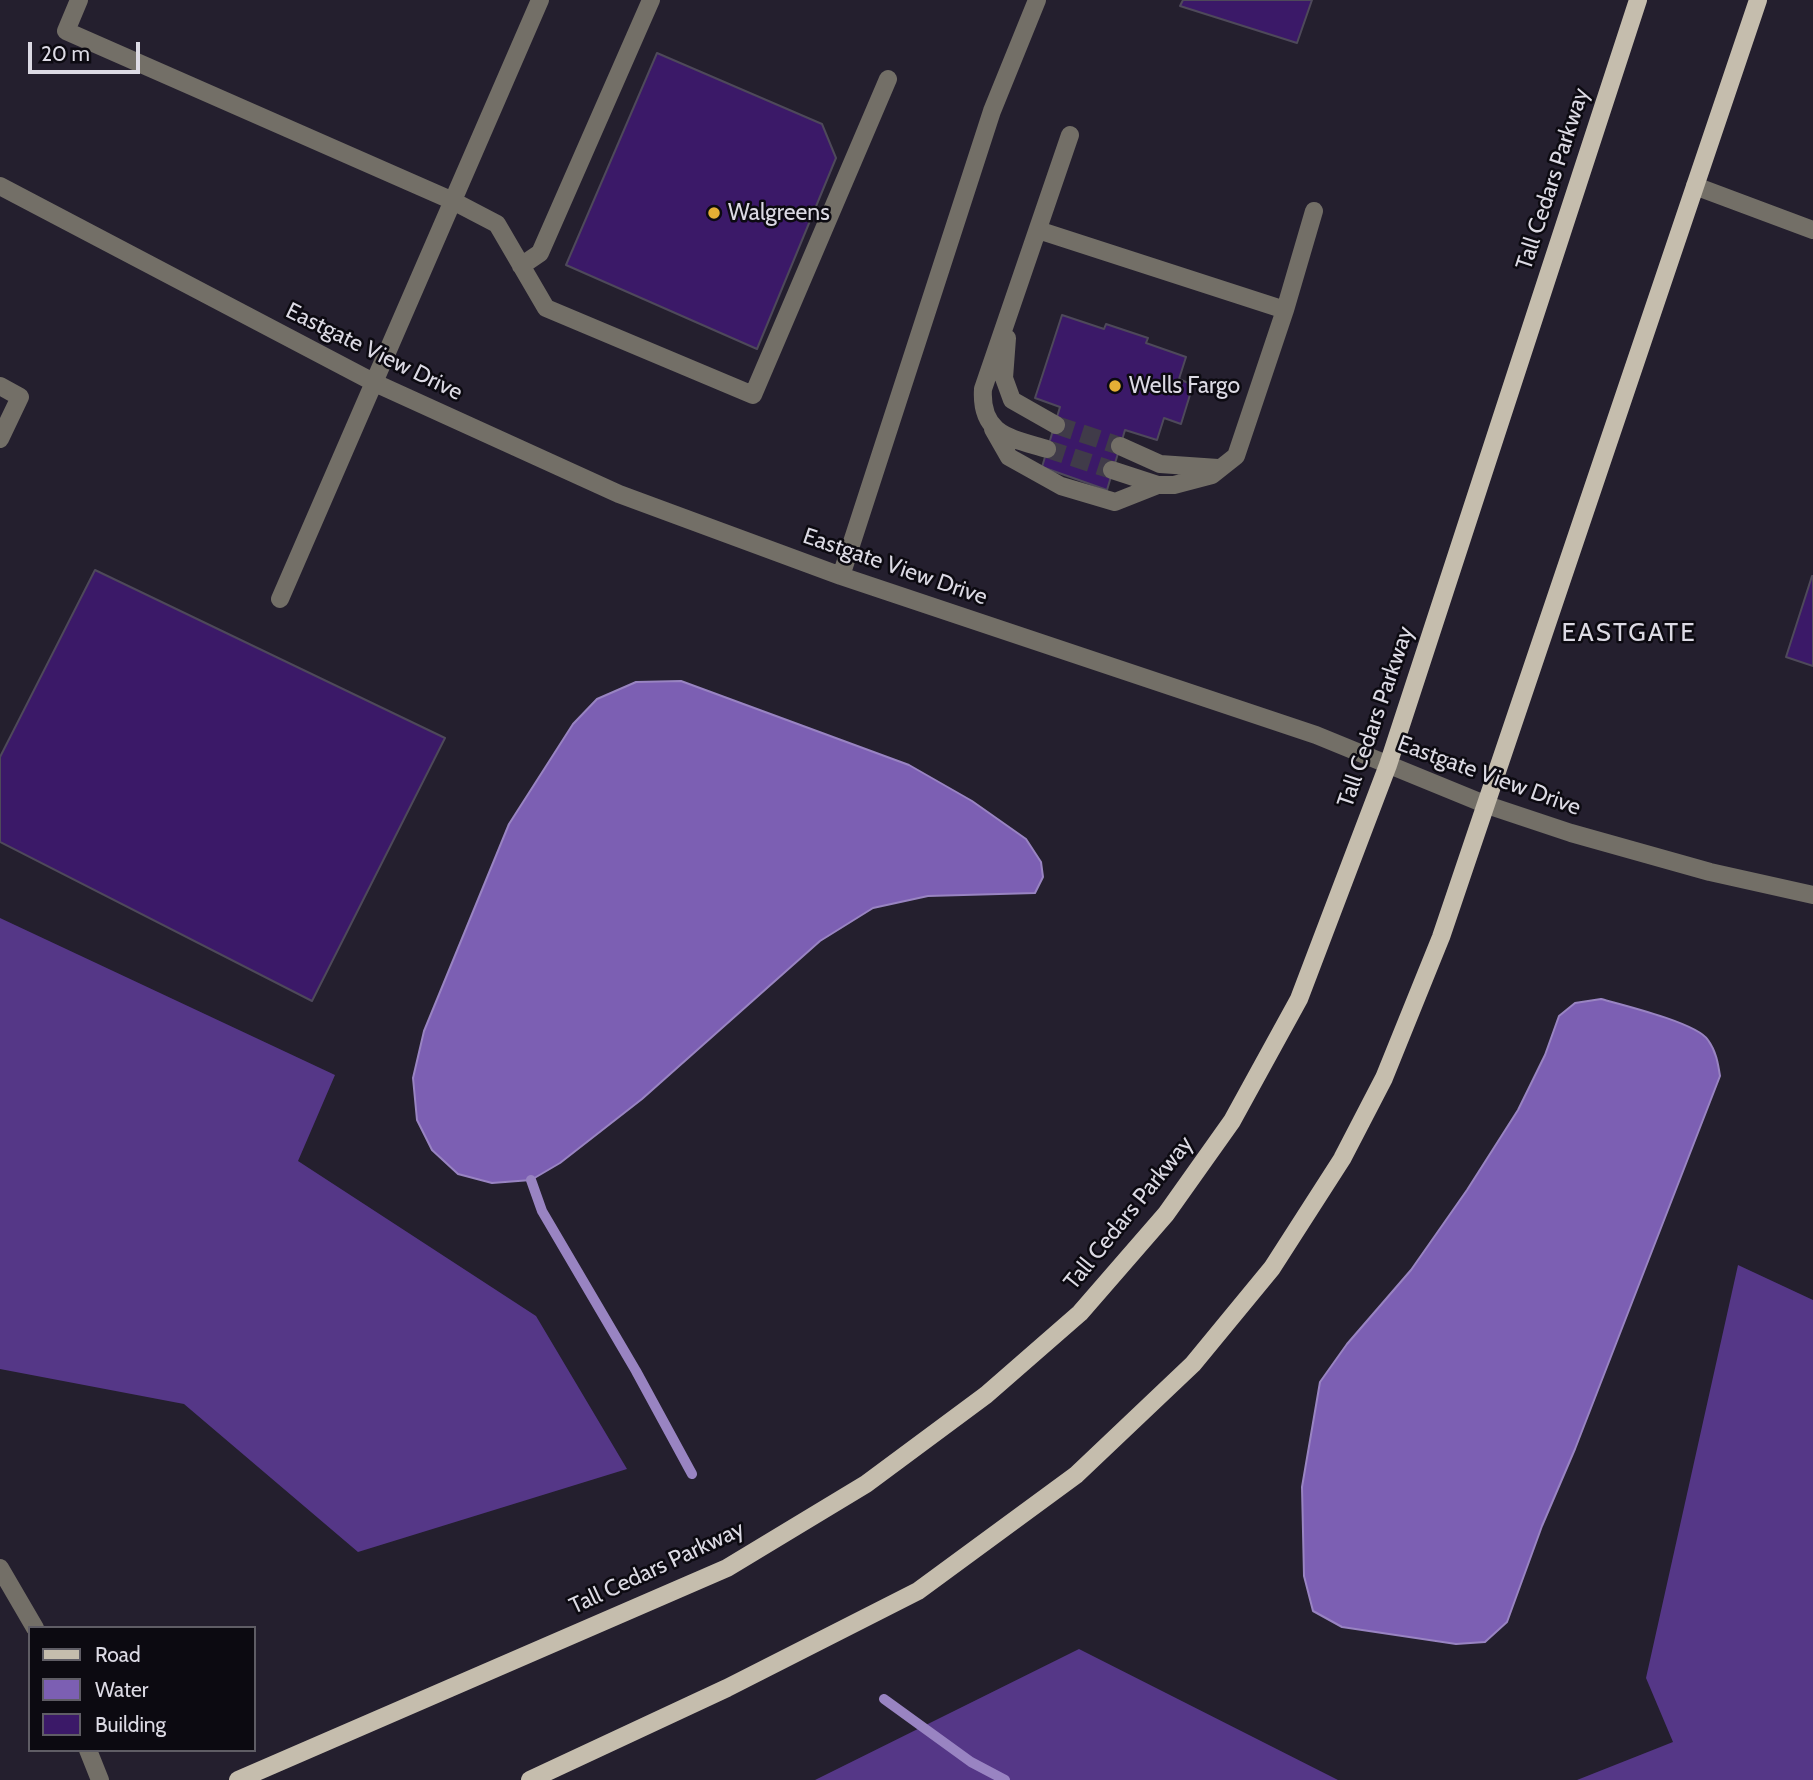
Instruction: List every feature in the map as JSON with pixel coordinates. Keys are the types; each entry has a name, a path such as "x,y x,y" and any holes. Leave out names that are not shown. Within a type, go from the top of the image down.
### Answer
{"main road":[{"name":"Tall Cedars Parkway","path":"238,1780 727,1568 866,1484 986,1395 1069,1322 1166,1214 1232,1121 1299,999 1388,765 1638,0"},
{"path":"530,1780 727,1688 918,1591 1076,1475 1193,1364 1272,1268 1342,1159 1384,1079 1441,937 1758,0"}],"street":[{"path":"79,0 66,31 453,201 497,224 547,308 753,395 888,79"},
{"path":"280,600 540,0"},
{"path":"521,266 540,253 651,0"},
{"path":"841,576 992,111 1037,0"},
{"path":"1070,135 983,389 985,416 1009,457 1061,486 1115,502 1158,485 1188,482 1212,475 1236,456 1285,310 1314,211"},
{"name":"Eastgate View Drive","path":"0,186 375,383 619,494 841,576 1316,736 1487,804 1583,837 1710,872 1813,895"},
{"path":"1695,186 1813,230"},
{"path":"1038,230 1285,310"},
{"path":"1009,313 1004,377 1012,400 1056,425"},
{"path":"0,386 20,397 0,439"},
{"path":"993,429 1011,438 1048,449"},
{"path":"1120,446 1160,464 1220,469"},
{"path":"1112,470 1158,485"},
{"path":"0,1569 34,1626"},
{"path":"89,1752 100,1780"}],"shaded area":[{"path":"0,918 335,1075 298,1161 536,1316 627,1469 358,1552 184,1404 0,1369"},
{"path":"1738,1265 1813,1300 1813,1780 1577,1780 1673,1742 1646,1678"},
{"path":"1079,1649 1338,1780 815,1780"}],"water":[{"path":"681,681 909,765 972,801 1026,839 1041,862 1043,877 1035,893 928,896 873,908 820,941 642,1099 560,1163 531,1180 492,1183 458,1174 432,1150 417,1120 413,1078 424,1031 509,824 573,724 597,699 636,682"},
{"path":"1601,999 1659,1015 1701,1034 1713,1048 1720,1076 1575,1449 1542,1526 1507,1622 1485,1642 1456,1644 1342,1627 1313,1611 1304,1576 1302,1487 1320,1382 1347,1344 1411,1270 1467,1190 1518,1110 1545,1055 1559,1016 1575,1003"}],"building":[{"path":"1183,0 1312,0 1297,43 1180,6"},
{"path":"657,53 822,124 836,158 757,349 566,265"},
{"path":"1062,315 1104,329 1106,324 1148,338 1146,343 1186,357 1179,379 1193,385 1181,424 1164,418 1157,440 1125,430 1107,490 1042,467 1060,407 1035,398"},
{"path":"95,570 445,738 312,1001 0,842 0,757"},
{"path":"1813,576 1813,666 1786,657"}],"waterway":[{"path":"531,1180 542,1211 636,1371 692,1474"},
{"path":"884,1699 971,1762 1005,1780"}],"tunnel":[{"path":"1056,425 1120,446"},
{"path":"1047,449 1112,470"}],"place":[{"name":"Walgreens","path":"714,213"},
{"name":"Wells Fargo","path":"1115,386"}],"district":[{"name":"EASTGATE","path":"1629,633"}]}
